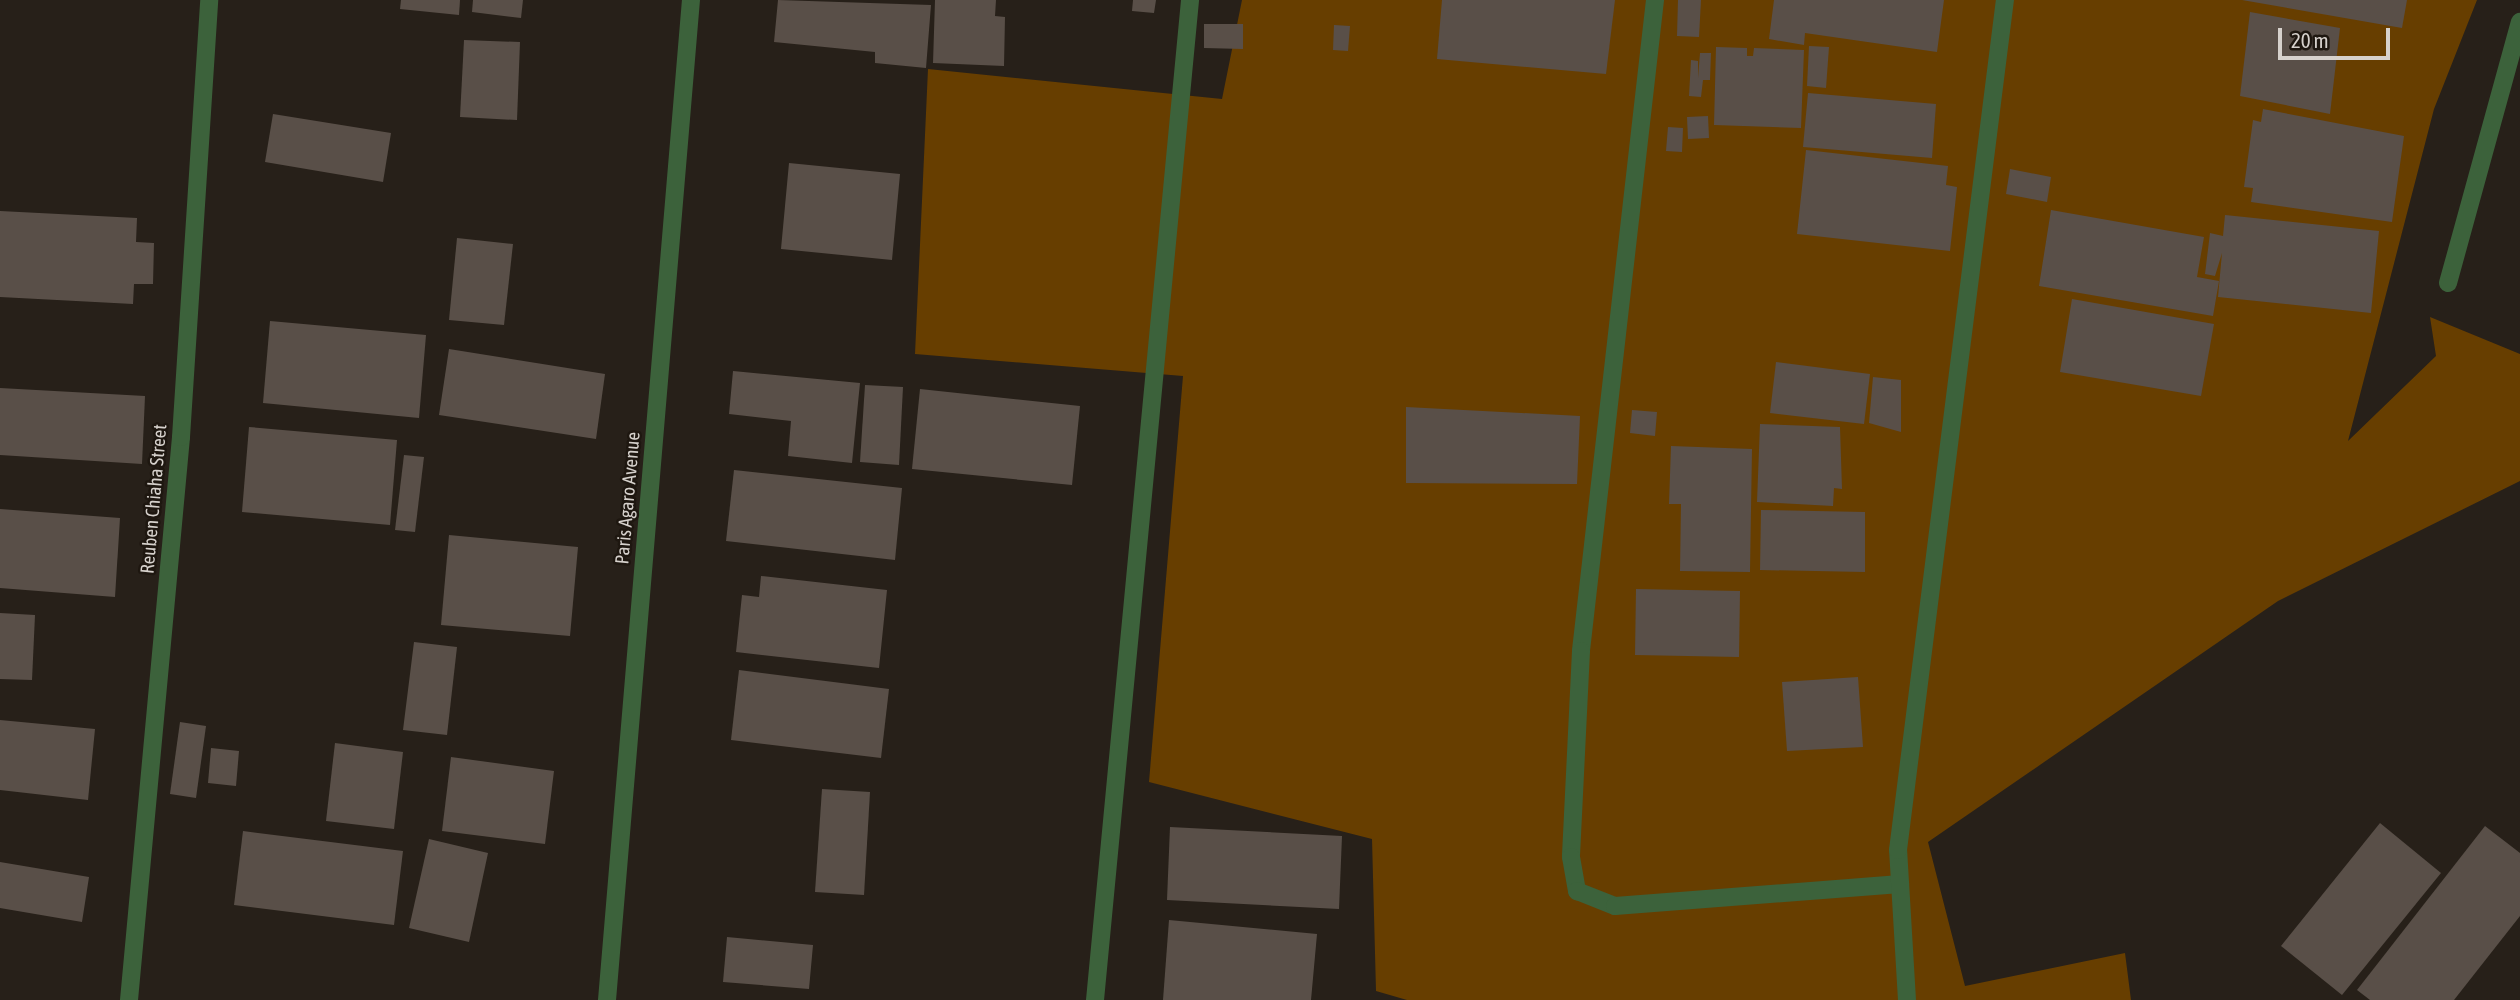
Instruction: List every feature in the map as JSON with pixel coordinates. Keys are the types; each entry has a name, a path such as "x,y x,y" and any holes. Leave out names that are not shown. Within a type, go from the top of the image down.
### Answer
{"street":[{"name":"Reuben Chiaha Street","path":"129,1000 181,437 209,0"},
{"name":"Paris Agaro Avenue","path":"607,1000 691,0"},
{"path":"1095,1000 1190,0"},
{"path":"1655,0 1581,651 1570,857 1577,891 1615,906 1900,884"},
{"path":"1907,1000 1898,850 2004,0"},
{"path":"2448,283 2520,22"}],"shaded area":[{"path":"1242,0 2477,0 2434,109 2348,441 2436,356 2430,317 2520,354 2520,481 2278,601 1928,842 1965,986 2125,953 2131,1000 1407,1000 1376,991 1372,839 1149,782 1183,376 915,354 928,69 1222,99"}],"building":[{"path":"401,0 460,0 459,15 400,9"},
{"path":"473,0 523,0 521,18 472,12"},
{"path":"778,0 931,5 926,68 875,63 875,52 774,42"},
{"path":"935,0 996,0 995,16 1005,17 1004,66 933,63"},
{"path":"1133,0 1156,0 1154,13 1132,11"},
{"path":"1442,0 1615,0 1606,74 1437,59"},
{"path":"1678,0 1701,0 1699,37 1677,36"},
{"path":"1774,0 1944,0 1937,52 1805,33 1804,45 1769,39"},
{"path":"2242,0 2407,0 2402,28"},
{"path":"2250,12 2340,28 2330,114 2240,96"},
{"path":"1204,24 1243,24 1243,49 1204,48"},
{"path":"1334,25 1350,26 1348,51 1333,50"},
{"path":"464,40 520,42 517,120 460,117"},
{"path":"1809,46 1829,47 1826,88 1807,86"},
{"path":"1716,47 1747,48 1747,56 1753,56 1754,48 1804,50 1801,128 1714,125"},
{"path":"1700,53 1711,53 1710,80 1703,80 1701,97 1689,96 1691,60 1698,61 1698,78"},
{"path":"1808,93 1936,104 1932,158 1803,147"},
{"path":"2263,109 2404,136 2392,222 2251,202 2253,188 2244,187 2253,120 2261,122"},
{"path":"273,114 391,133 383,182 265,162"},
{"path":"1708,116 1709,138 1688,139 1687,117"},
{"path":"1668,127 1683,128 1682,152 1666,151"},
{"path":"1806,150 1948,166 1946,185 1957,187 1950,251 1797,234"},
{"path":"789,163 900,174 892,260 781,249"},
{"path":"2010,169 2051,177 2047,202 2006,194"},
{"path":"2051,210 2204,237 2197,277 2219,281 2213,316 2039,286"},
{"path":"0,211 137,218 136,242 154,243 153,284 134,284 133,304 0,297"},
{"path":"2225,215 2379,231 2371,313 2218,297 2222,253 2215,276 2205,274 2210,233 2223,236"},
{"path":"457,238 513,244 504,325 449,320"},
{"path":"2072,299 2214,324 2201,396 2060,372"},
{"path":"270,321 426,335 419,418 263,403"},
{"path":"449,349 605,374 596,439 439,415"},
{"path":"1776,362 1870,374 1864,424 1770,413"},
{"path":"733,371 860,383 852,463 788,456 791,421 729,414"},
{"path":"1873,377 1901,380 1901,432 1869,423"},
{"path":"865,385 903,387 899,465 860,462"},
{"path":"0,388 145,396 142,464 0,455"},
{"path":"920,389 1080,406 1072,485 912,469"},
{"path":"1406,407 1580,416 1577,484 1406,483"},
{"path":"1632,410 1657,412 1655,436 1630,433"},
{"path":"1760,424 1840,427 1842,489 1834,488 1833,506 1757,502"},
{"path":"249,427 397,440 390,525 242,512"},
{"path":"1671,446 1752,449 1750,572 1680,571 1681,504 1669,504"},
{"path":"404,455 424,457 415,532 395,530"},
{"path":"734,470 902,488 895,560 726,541"},
{"path":"0,509 120,518 115,597 0,588"},
{"path":"1761,510 1865,512 1865,572 1760,570"},
{"path":"449,535 578,547 570,636 441,625"},
{"path":"761,576 887,590 879,668 736,652 742,595 759,597"},
{"path":"1636,589 1740,591 1739,657 1635,655"},
{"path":"0,613 35,615 32,680 0,679"},
{"path":"414,642 457,647 447,735 403,730"},
{"path":"739,670 889,689 881,758 731,740"},
{"path":"1858,677 1863,747 1787,751 1782,682"},
{"path":"0,720 95,729 88,800 0,790"},
{"path":"180,722 206,726 196,798 170,794"},
{"path":"335,743 403,752 394,829 326,821"},
{"path":"211,748 239,751 236,786 208,783"},
{"path":"451,757 554,771 545,844 442,831"},
{"path":"822,789 870,792 864,895 815,892"},
{"path":"2380,823 2441,873 2342,995 2281,946"},
{"path":"2485,826 2520,853 2520,916 2454,1000 2370,1000 2357,990"},
{"path":"1170,827 1342,836 1339,909 1167,900"},
{"path":"243,831 403,851 394,925 234,905"},
{"path":"429,839 488,853 469,942 409,928"},
{"path":"0,862 89,877 82,922 0,908"},
{"path":"1169,920 1317,934 1311,1000 1163,1000"},
{"path":"727,937 813,945 809,989 723,982"}]}
